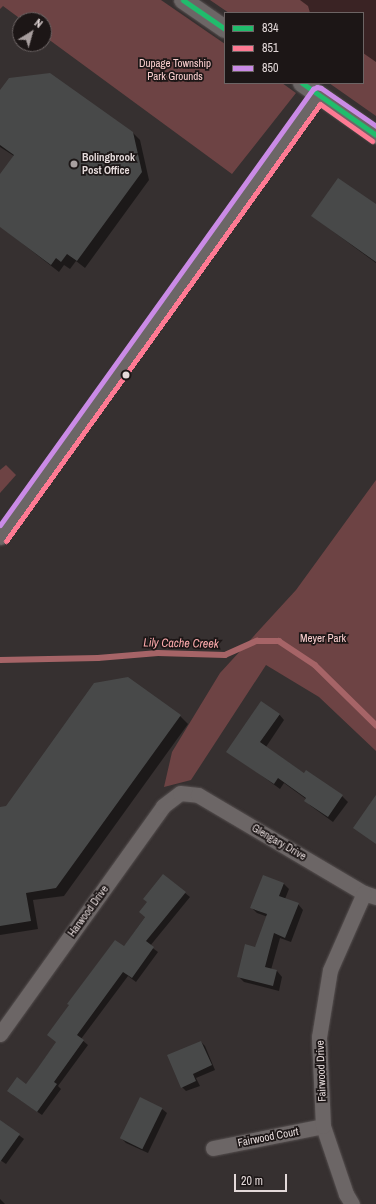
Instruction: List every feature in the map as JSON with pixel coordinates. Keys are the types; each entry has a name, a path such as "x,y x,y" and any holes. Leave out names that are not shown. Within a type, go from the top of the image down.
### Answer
{"street":[{"path":"183,0 224,28"},
{"path":"303,84 376,135"},
{"path":"0,537 318,94"},
{"name":"Glengary Drive","path":"180,792 198,795 370,895"},
{"name":"Harwood Drive","path":"0,1034 163,806 180,792"},
{"name":"Fairwood Drive","path":"352,1204 346,1194 323,1126 319,1037 330,970 370,895"},
{"name":"Fairwood Court","path":"213,1148 323,1126"}],"green space":[{"name":"Dupage Township Park Grounds","path":"0,0 161,0 224,43 224,84 283,84 296,93 232,174 52,42 52,12 12,13 3,6 0,9"},
{"path":"210,0 376,0 376,116 330,84 364,84 364,12 228,12"},
{"path":"6,465 16,475 0,493 0,470"},
{"name":"Meyer Park","path":"376,480 376,751 319,697 266,665 191,780 164,787 172,752 220,673 296,590"}],"building":[{"name":"Bolingbrook Post Office","path":"50,73 133,132 142,172 77,261 67,254 61,262 56,258 51,265 0,227 0,174 14,155 0,145 0,90 9,78"},
{"path":"338,178 376,204 376,262 311,216"},
{"path":"128,677 181,715 56,888 26,893 31,921 0,926 0,807 6,806 94,683"},
{"path":"261,701 280,714 260,742 304,773 306,770 343,795 328,817 304,801 306,798 278,778 274,784 226,752"},
{"path":"376,795 376,844 353,828"},
{"path":"163,874 186,892 146,941 154,947 132,978 123,972 77,1035 84,1040 54,1082 57,1084 37,1112 7,1091 17,1077 26,1084 37,1069 56,1042 47,1035 69,1005 67,1004 115,940 124,946 145,917 139,912 147,902 143,899"},
{"path":"263,875 284,883 279,896 299,903 285,938 274,933 265,967 277,970 273,986 237,977 245,944 255,947 267,914 250,908"},
{"path":"201,1041 212,1065 193,1074 196,1081 181,1088 167,1055"},
{"path":"140,1097 162,1108 142,1149 120,1138"},
{"path":"0,1120 20,1134 0,1162"}],"waterway":[{"name":"Lily Cache Creek","path":"0,660 98,658 158,653 225,655 257,641 279,641 315,665 376,725"}],"transit line":[{"name":"834","path":"183,0 224,28"},
{"name":"834","path":"303,84 376,135"},
{"name":"850","path":"0,525 313,89 317,87 321,88 376,126"},
{"name":"851","path":"6,541 320,104 372,141"}],"place":[{"name":"Bolingbrook Post Office","path":"74,164"}]}
